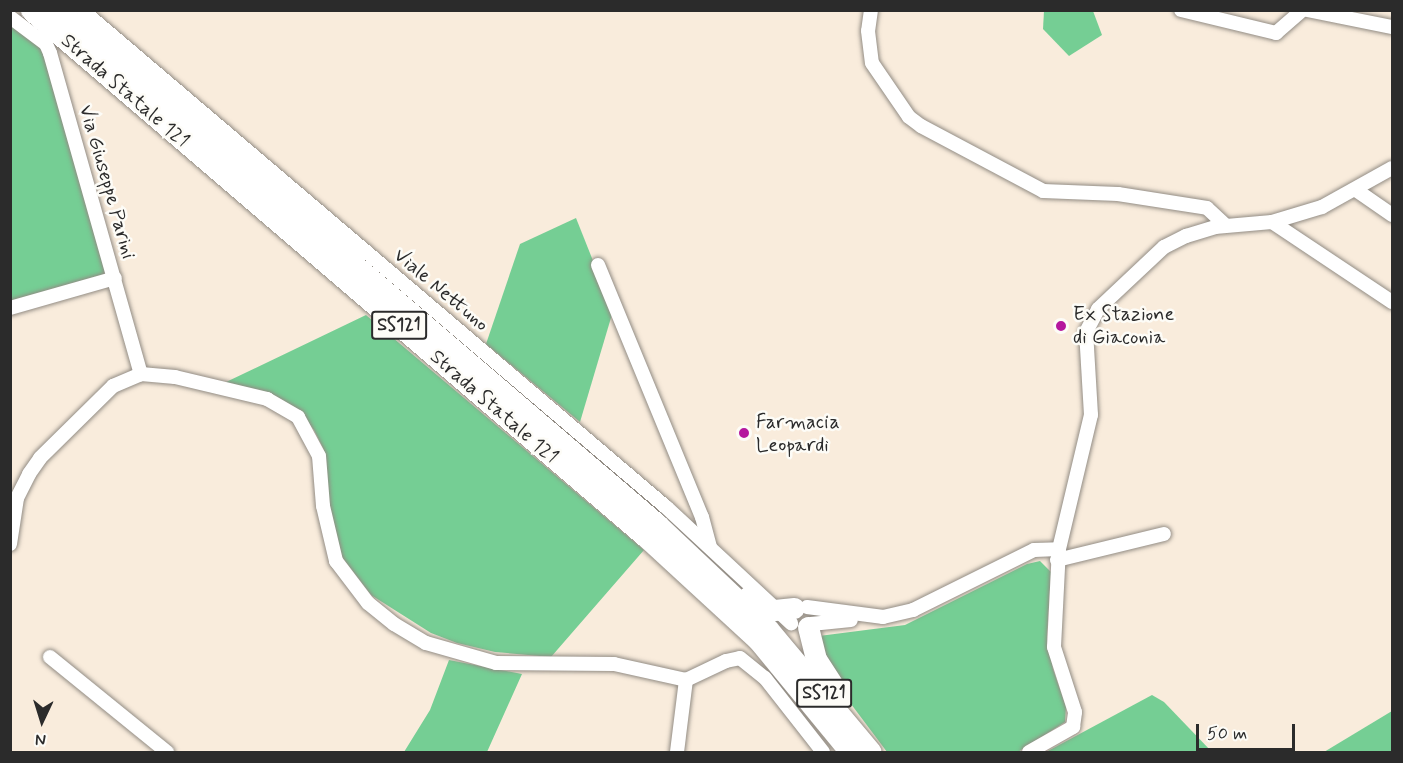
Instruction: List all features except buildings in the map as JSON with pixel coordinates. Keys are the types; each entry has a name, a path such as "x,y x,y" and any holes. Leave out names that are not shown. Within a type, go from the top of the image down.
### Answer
{"main road":[{"name":"Strada Statale 121","path":"31,10 647,538 789,619"},
{"name":"Strada Statale 121","path":"57,10 658,525 789,619"},
{"name":"SS121","path":"789,619 850,753"},
{"name":"SS121","path":"789,619 871,753"},
{"path":"789,619 825,676 865,728 876,753"}],"street":[{"name":"Viale Nettuno","path":"82,10 710,546 789,619"},
{"path":"871,10 868,31 872,63 909,117 921,126 1044,191 1119,194 1207,208 1225,225"},
{"path":"1181,10 1276,33 1304,10 1392,27"},
{"name":"Via Giuseppe Parini","path":"10,17 46,44 50,53 141,374"},
{"path":"1029,753 1073,727 1075,712 1053,647 1058,555 1090,415 1087,328 1098,309 1164,247 1225,225 1272,222 1322,207 1392,168"},
{"path":"1356,190 1392,215"},
{"path":"1272,222 1392,302"},
{"path":"598,265 702,517 710,546"},
{"path":"10,308 115,278"},
{"path":"10,544 17,498 40,458 113,386 141,374 175,377 267,399 298,417 319,456 323,506 336,561 368,603 426,643 496,663 614,664 686,681 726,661 740,658 765,678 823,753"},
{"path":"789,619 884,617 913,610 1034,550 1058,555 1164,534"},
{"path":"50,657 167,753"},
{"path":"677,753 686,681"}],"green space":[{"path":"1044,11 1093,11 1102,35 1069,56 1043,29"},
{"path":"11,21 40,45 45,55 108,271 102,276 11,303"},
{"path":"576,218 613,311 580,422 486,344 520,244"},
{"path":"366,315 644,550 551,657 495,652 457,643 431,633 371,595 342,557 329,505 324,450 314,430 300,412 281,399 224,383"},
{"path":"1040,561 1051,572 1047,637 1053,669 1066,707 1065,722 1018,752 887,752 833,680 819,636 905,625 1027,564"},
{"path":"449,660 522,674 487,752 404,752 430,710"},
{"path":"1152,695 1164,702 1212,752 1046,752"},
{"path":"1392,711 1392,752 1324,752"}],"place":[{"name":"Ex Stazione di Giaconia","path":"1061,326"},
{"name":"Farmacia Leopardi","path":"744,433"}]}
